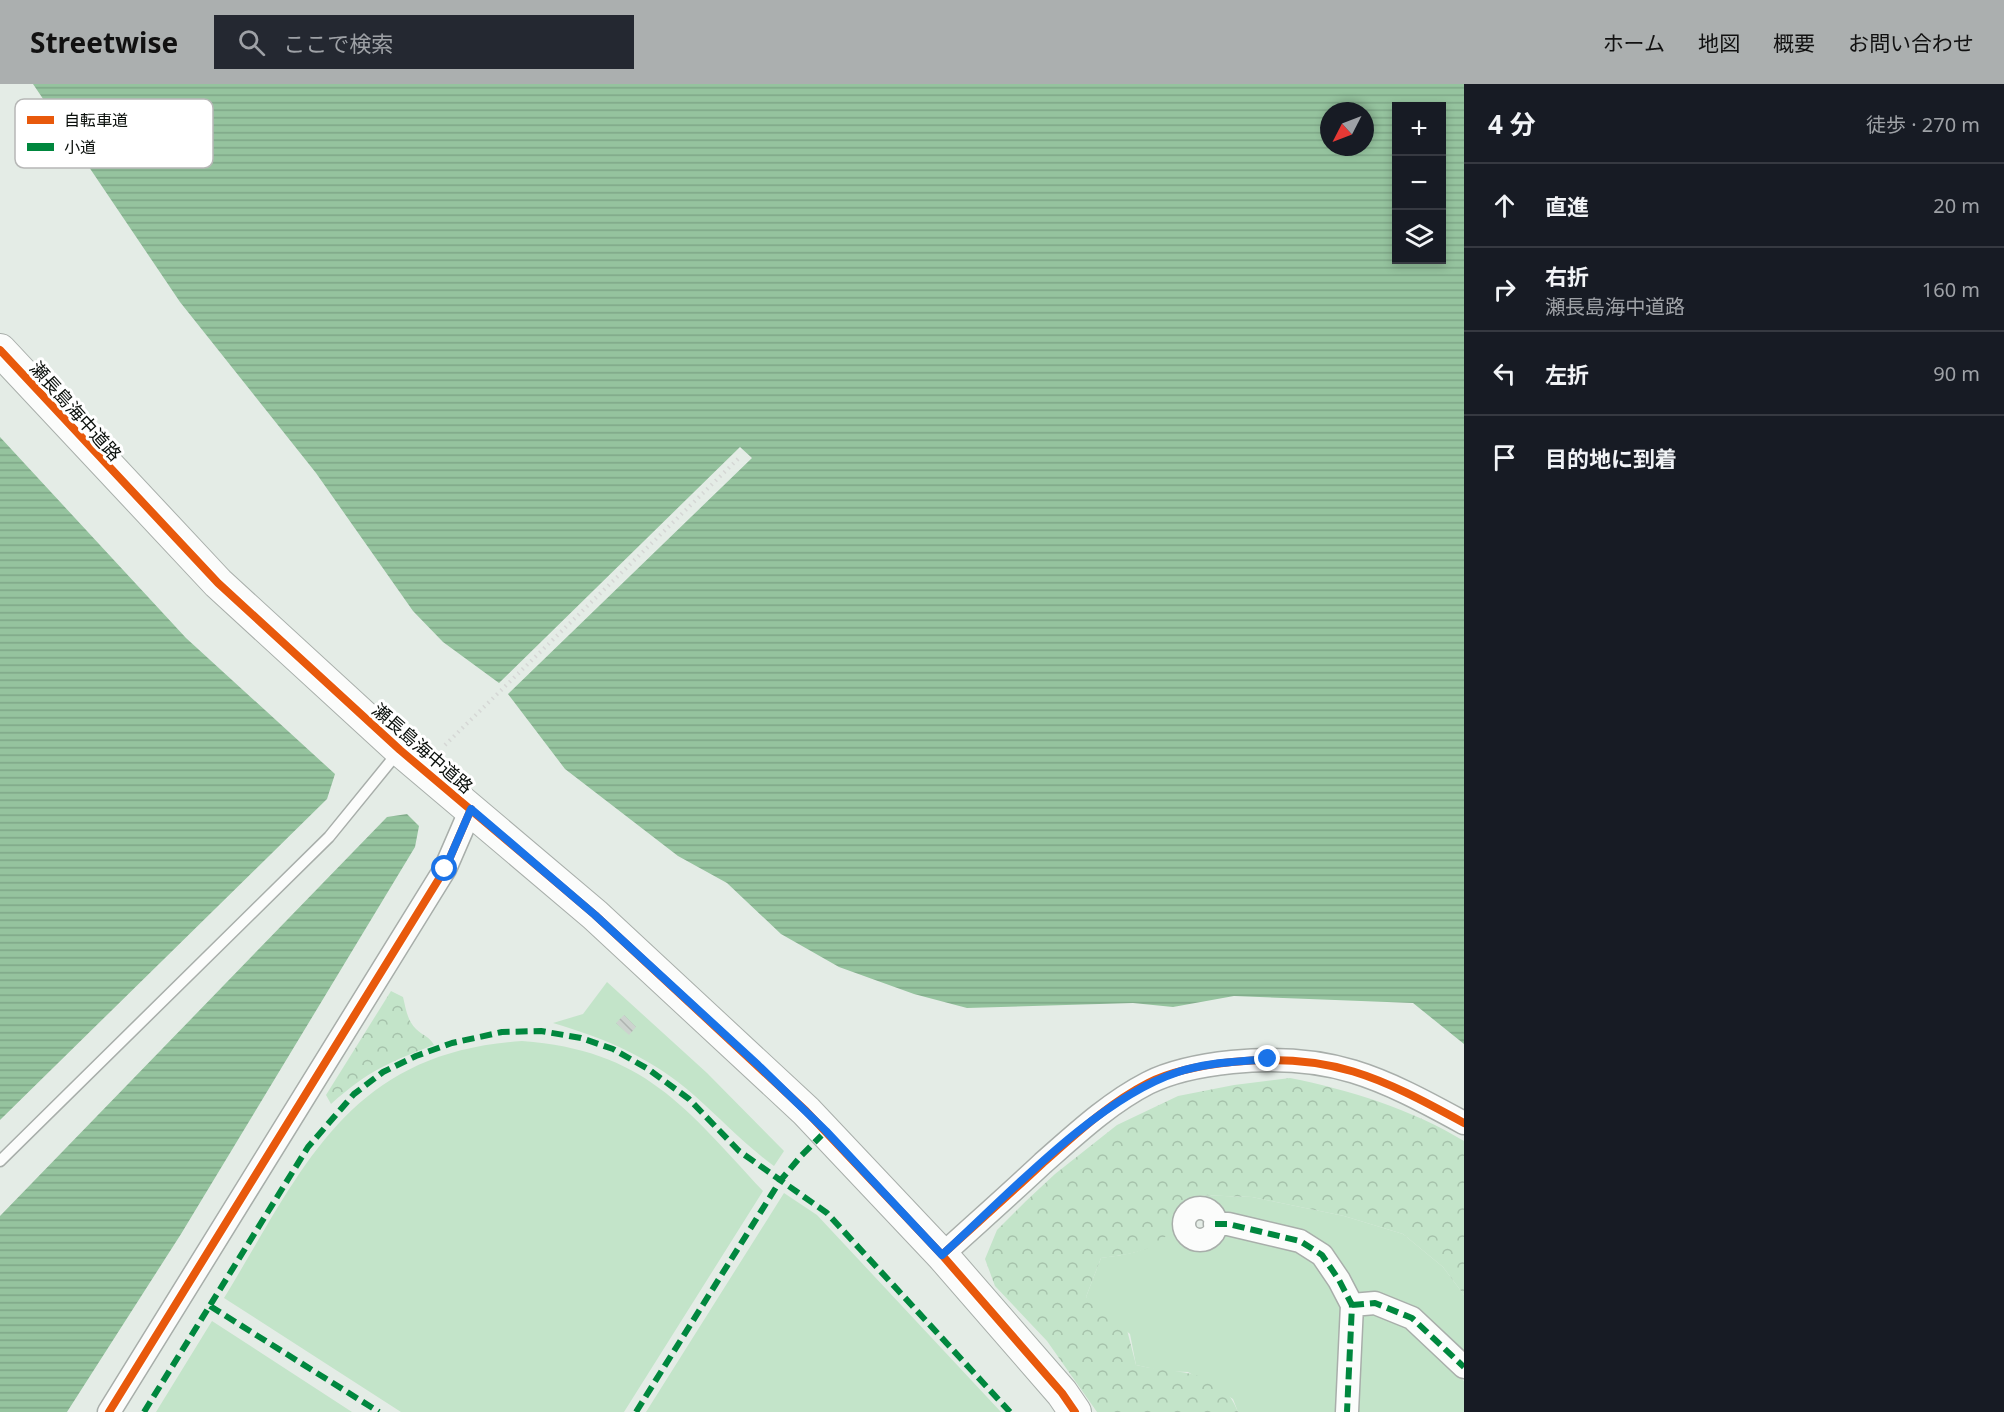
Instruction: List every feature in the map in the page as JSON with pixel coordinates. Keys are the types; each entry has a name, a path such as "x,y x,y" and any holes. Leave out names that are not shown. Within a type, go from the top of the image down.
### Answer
{"street":[{"name":"瀬長島海中道路","path":"0,350 117,478 218,583 400,750 595,915 826,1131 942,1255 1062,1393 1075,1412"},
{"path":"109,1412 445,869 471,809"},
{"path":"942,1255 1076,1134 1122,1099 1149,1083 1201,1066 1268,1059 1310,1060 1383,1081 1464,1123"},
{"path":"1215,1224 1279,1236 1307,1246 1322,1255 1352,1305 1347,1412"},
{"path":"1352,1305 1375,1303 1412,1318 1464,1367"}],"lane":[{"path":"0,1161 329,837 400,750"}],"path":[{"path":"445,745 741,456"}],"green space":[{"path":"607,982 707,1073 784,1151 774,1166 743,1141 695,1096 645,1060 610,1043 553,1023 583,1014"},
{"path":"391,991 403,997 411,1022 434,1045 380,1068 356,1083 331,1104 326,1095"},
{"path":"522,1041 564,1047 600,1056 631,1070 659,1088 685,1109 763,1191 624,1412 401,1412 224,1298 308,1162 338,1124 372,1093 413,1067 463,1050"},
{"path":"1290,1078 1335,1088 1380,1102 1423,1119 1464,1141 1464,1295 1443,1267 1403,1234 1344,1216 1252,1197 1197,1195 1201,1203 1187,1212 1166,1236 1153,1245 1132,1253 1101,1258 1086,1297 1124,1318 1136,1365 1181,1372 1209,1380 1231,1397 1238,1412 1097,1412 1047,1341 995,1286 985,1259 997,1230 1055,1174 1117,1125 1178,1096 1234,1085"},
{"path":"784,1193 817,1215 1001,1412 646,1412"},
{"path":"1196,1195 1252,1197 1344,1216 1403,1234 1443,1267 1464,1295 1464,1359 1352,1288 1343,1271 1219,1214"},
{"path":"1176,1223 1182,1238 1198,1247 1204,1248 1223,1232 1298,1249 1318,1263 1333,1287 1341,1311 1339,1412 1238,1412 1233,1399 1188,1372 1164,1371 1136,1365 1130,1334 1086,1297 1101,1258 1134,1252 1151,1246"},
{"path":"1372,1311 1404,1324 1464,1381 1464,1412 1357,1412 1363,1314"},
{"path":"212,1321 352,1412 156,1412"}],"shaded area":[{"path":"33,84 1464,84 1464,1044 1413,1003 1234,996 1173,1007 1133,1003 967,1008 914,994 839,967 781,934 727,883 678,856 565,769 508,694 752,458 740,447 499,683 443,642 413,611 316,473 180,302 90,168 213,168 213,99 43,99"},
{"path":"0,437 186,638 335,774 327,799 0,1120"},
{"path":"407,814 419,826 415,847 181,1234 67,1412 0,1412 0,1216 387,817"}],"building":[{"path":"624,1015 636,1027 629,1035 616,1023"}],"marked path":[{"path":"144,1412 308,1147 354,1094 383,1072 416,1056 452,1043 502,1032 541,1031 581,1038 613,1049 648,1069 689,1099 739,1151 827,1213 1010,1412"},
{"path":"636,1412 780,1181 826,1131"},
{"path":"1215,1224 1228,1224 1300,1241 1322,1255 1352,1305 1347,1412"},
{"path":"1352,1305 1375,1303 1412,1318 1464,1367"},
{"path":"210,1306 379,1412"}],"cycle path":[{"path":"0,350 218,583 400,750 595,915 806,1111 942,1255 1062,1393 1075,1412"},
{"path":"109,1412 445,869 471,809"},
{"path":"942,1255 1106,1109 1148,1083 1189,1069 1221,1063 1267,1060 1326,1065 1380,1081 1464,1123"}],"route":[{"path":"445,869 471,809 595,915 758,1065 826,1131 942,1255 1076,1134 1122,1099 1149,1083 1179,1072 1201,1066 1268,1059"}]}
